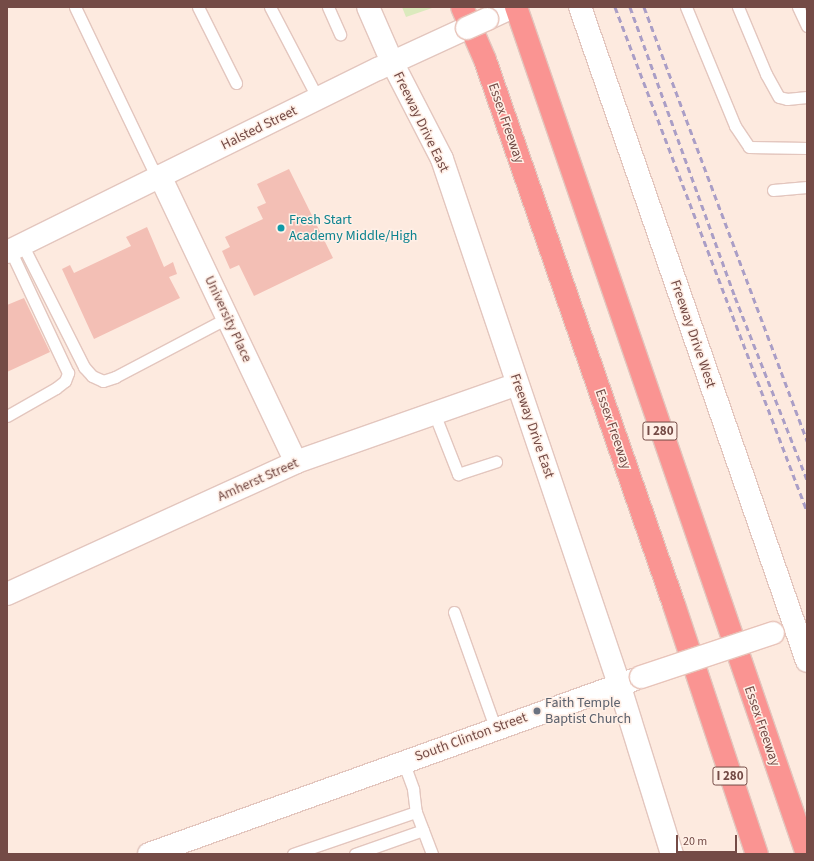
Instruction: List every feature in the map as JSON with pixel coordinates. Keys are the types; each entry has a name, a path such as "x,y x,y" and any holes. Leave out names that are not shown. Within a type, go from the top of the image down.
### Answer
{"highway":[{"name":"Essex Freeway","path":"462,7 485,60 674,604 757,854"},
{"name":"Essex Freeway","path":"515,7 807,854"}],"street":[{"name":"Freeway Drive East","path":"368,7 392,62 442,159 517,384 620,684 672,854"},
{"name":"Halsted Street","path":"13,249 392,62 515,7"},
{"name":"Freeway Drive West","path":"580,7 803,623 807,661"},
{"name":"University Place","path":"158,177 296,462"},
{"name":"Amherst Street","path":"7,594 296,462 517,384"},
{"name":"South Clinton Street","path":"149,854 495,727 803,623"}],"lane":[{"path":"75,7 158,177"},
{"path":"198,7 236,84"},
{"path":"270,7 318,99"},
{"path":"328,7 340,34"},
{"path":"686,7 735,126 749,148 807,148"},
{"path":"738,7 766,74 780,96 787,99 807,97"},
{"path":"798,7 807,26"},
{"path":"773,190 807,187"},
{"path":"13,249 84,367 92,376 103,381 115,377 227,318"},
{"path":"7,416 56,388 65,381 68,373 13,249"},
{"path":"434,413 458,474 496,462"},
{"path":"454,612 495,727"},
{"path":"403,761 413,789 416,812 432,854"},
{"path":"293,854 416,812"},
{"path":"355,854 423,830"}],"green space":[{"path":"402,7 435,7 406,17"}],"building":[{"name":"Fresh Start Academy Middle/High","path":"289,169 333,258 254,296 239,265 230,269 222,251 230,247 225,237 263,219 257,207 266,203 257,184"},
{"path":"147,227 164,267 173,262 177,274 169,277 180,298 94,339 62,269 70,265 74,273 131,246 126,237"},
{"path":"24,298 50,352 7,372 7,305"}],"railway":[{"path":"615,7 807,511"},
{"path":"630,7 735,297 807,480"},
{"path":"644,7 807,441"}],"place":[{"name":"Fresh Start Academy Middle/High","path":"281,228"},
{"name":"Faith Temple Baptist Church","path":"537,711"}]}
